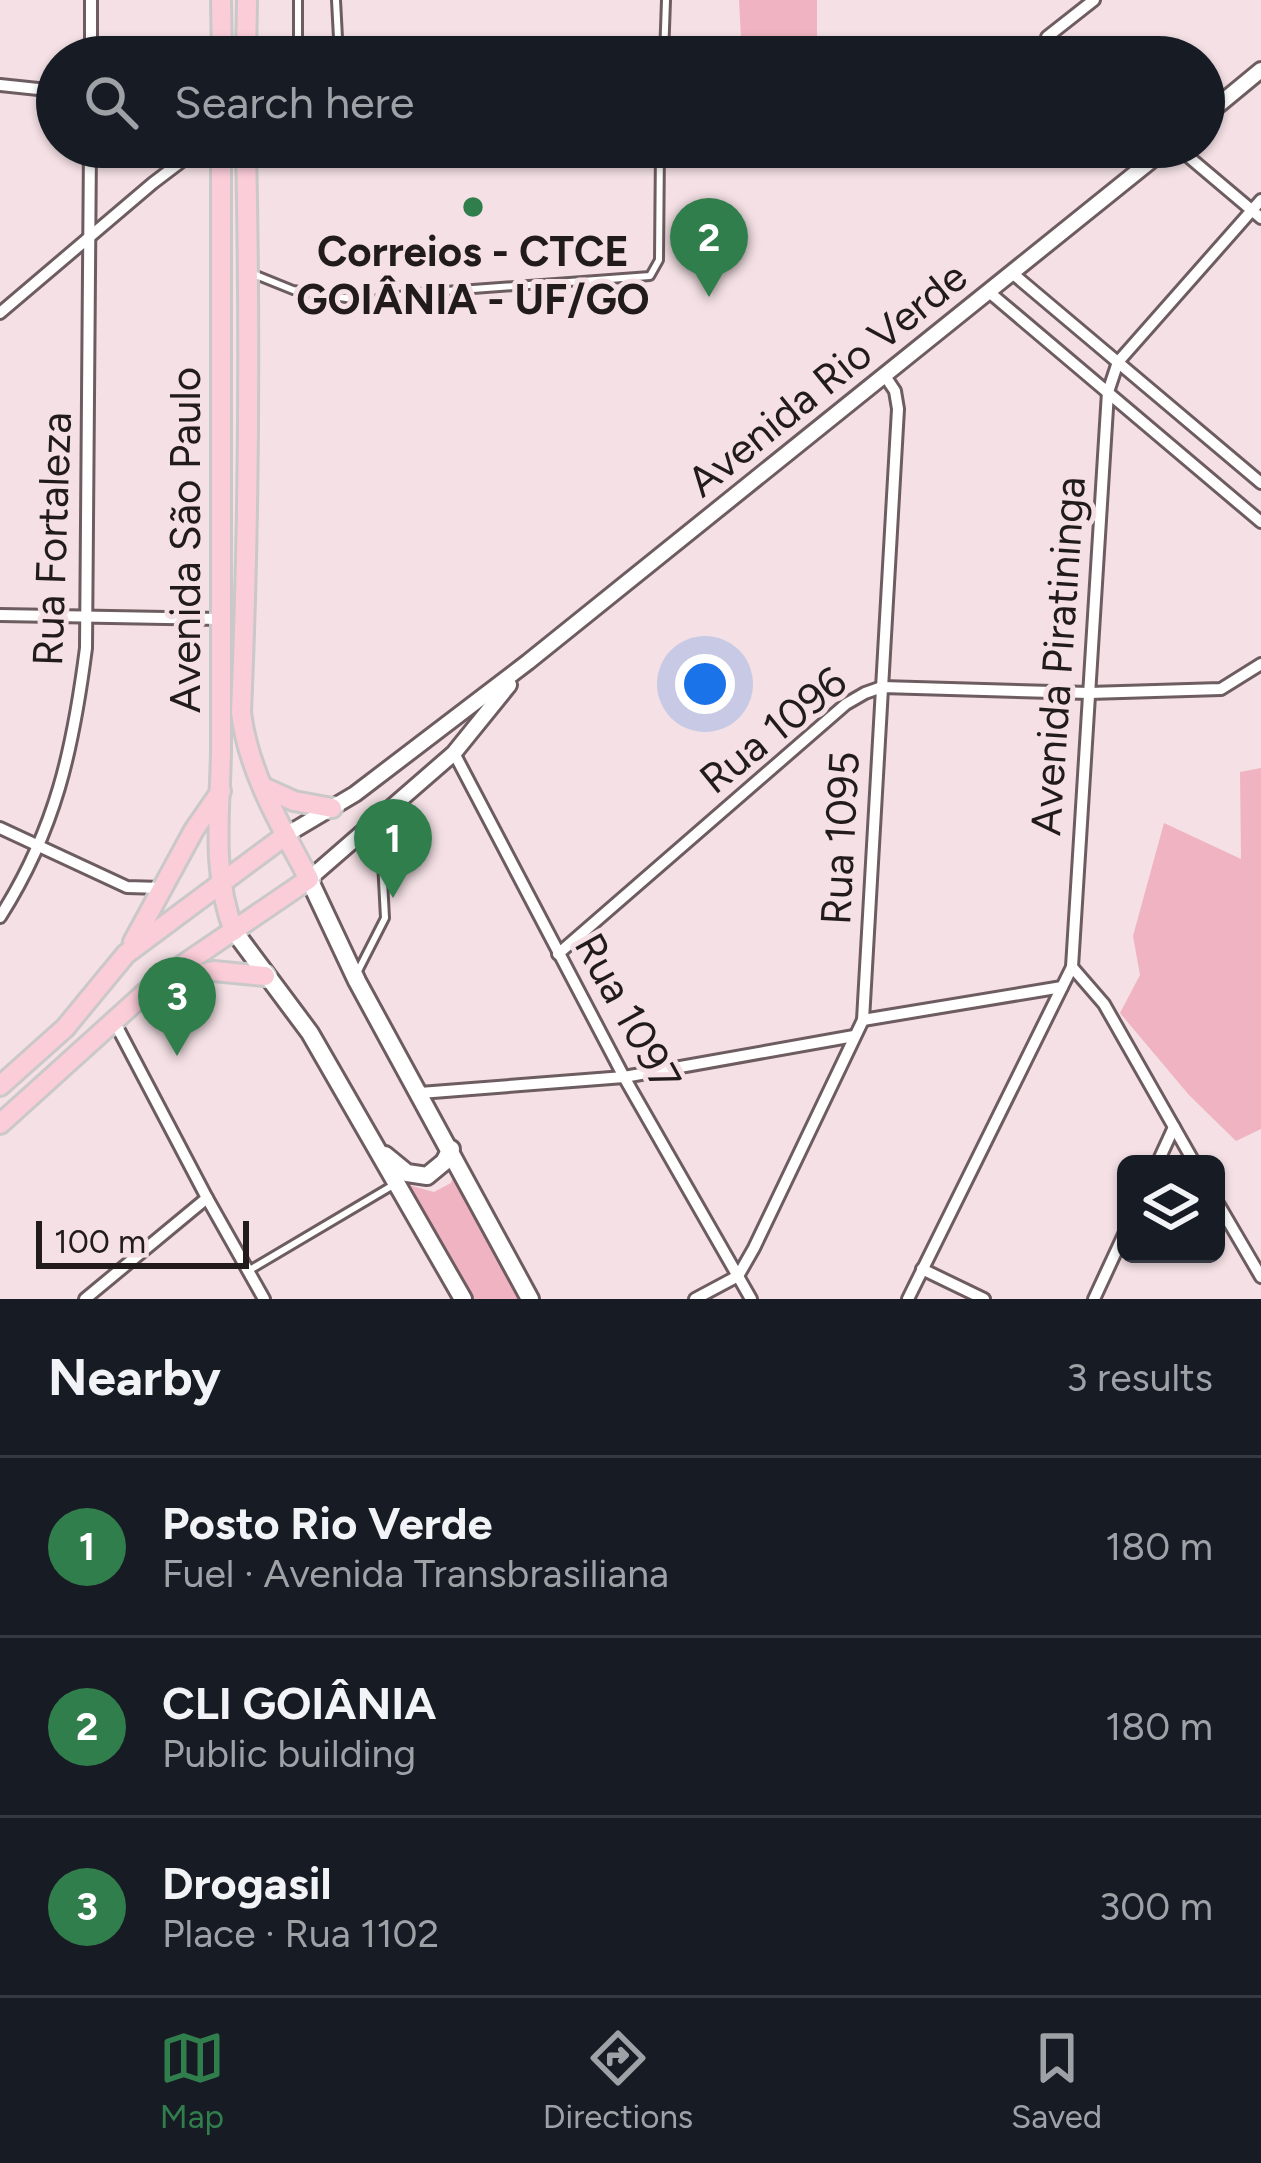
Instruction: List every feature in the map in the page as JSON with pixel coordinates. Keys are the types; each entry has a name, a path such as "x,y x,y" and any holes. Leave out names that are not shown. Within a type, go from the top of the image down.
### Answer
{"main road":[{"path":"221,0 222,36"},
{"path":"246,36 247,0"},
{"name":"Avenida São Paulo","path":"220,168 220,884 234,931"},
{"name":"Avenida São Paulo","path":"245,168 247,585 241,712 262,786 309,879"},
{"path":"262,786 294,801 332,808"},
{"path":"0,1086 64,1028 126,954 220,791"},
{"path":"126,954 286,836"},
{"path":"0,1124 154,984 309,879 530,1299"},
{"path":"234,931 310,1034 463,1299"},
{"path":"154,984 214,971 265,976"},
{"path":"375,1146 416,1176 436,1172 451,1149"}],"street":[{"path":"91,0 91,36"},
{"path":"1048,36 1094,0"},
{"path":"1225,100 1261,70"},
{"path":"0,85 36,89"},
{"name":"Rua Fortaleza","path":"0,917 60,793 76,726 86,648 91,168"},
{"path":"0,313 172,168"},
{"name":"Avenida Rio Verde","path":"286,836 416,750 1142,168"},
{"path":"1118,362 1258,209 1204,168"},
{"path":"1012,273 1261,483"},
{"path":"989,292 1261,522"},
{"name":"Avenida Piratininga","path":"1072,967 1108,392 1118,362"},
{"name":"Rua 1095","path":"862,1019 898,409 895,391 885,376"},
{"path":"0,615 221,619"},
{"name":"Avenida Rio Verde","path":"309,879 454,753 528,662"},
{"name":"Rua 1096","path":"558,954 846,704 865,693 882,687 1089,693 1221,689 1261,664"},
{"name":"Rua 1097","path":"454,753 624,1077 751,1299"},
{"path":"0,828 127,887 164,888"},
{"path":"908,1299 1072,967 1104,1004 1190,1155"},
{"path":"695,1299 738,1276 862,1019 1062,987"},
{"path":"115,1021 264,1299"},
{"path":"420,1093 624,1077 854,1036"},
{"path":"1161,1155 1174,1127"},
{"path":"85,1299 207,1198"},
{"path":"1225,1215 1261,1277"},
{"path":"1094,1299 1117,1249"},
{"path":"922,1269 984,1299"}],"lane":[{"path":"298,0 298,36"},
{"path":"336,0 337,36"},
{"path":"665,36 666,0"},
{"path":"249,273 293,290 366,301 650,276 659,260 659,168"},
{"path":"356,976 385,918 382,861 392,808"},
{"path":"248,1271 396,1183"}],"shaded area":[{"path":"739,0 817,0 817,36 741,36"},
{"path":"1261,768 1261,1129 1236,1141 1189,1095 1120,1013 1140,975 1133,936 1164,823 1241,859 1240,772"},
{"path":"455,1168 522,1299 474,1299 409,1185 434,1192 451,1183"}],"place":[{"name":"Correios - CTCE GOIÂNIA - UF/GO","path":"473,207"},
{"name":"CLI GOIÂNIA","path":"709,297"},
{"name":"Posto Rio Verde","path":"393,898"},
{"name":"Drogasil","path":"177,1056"}]}
